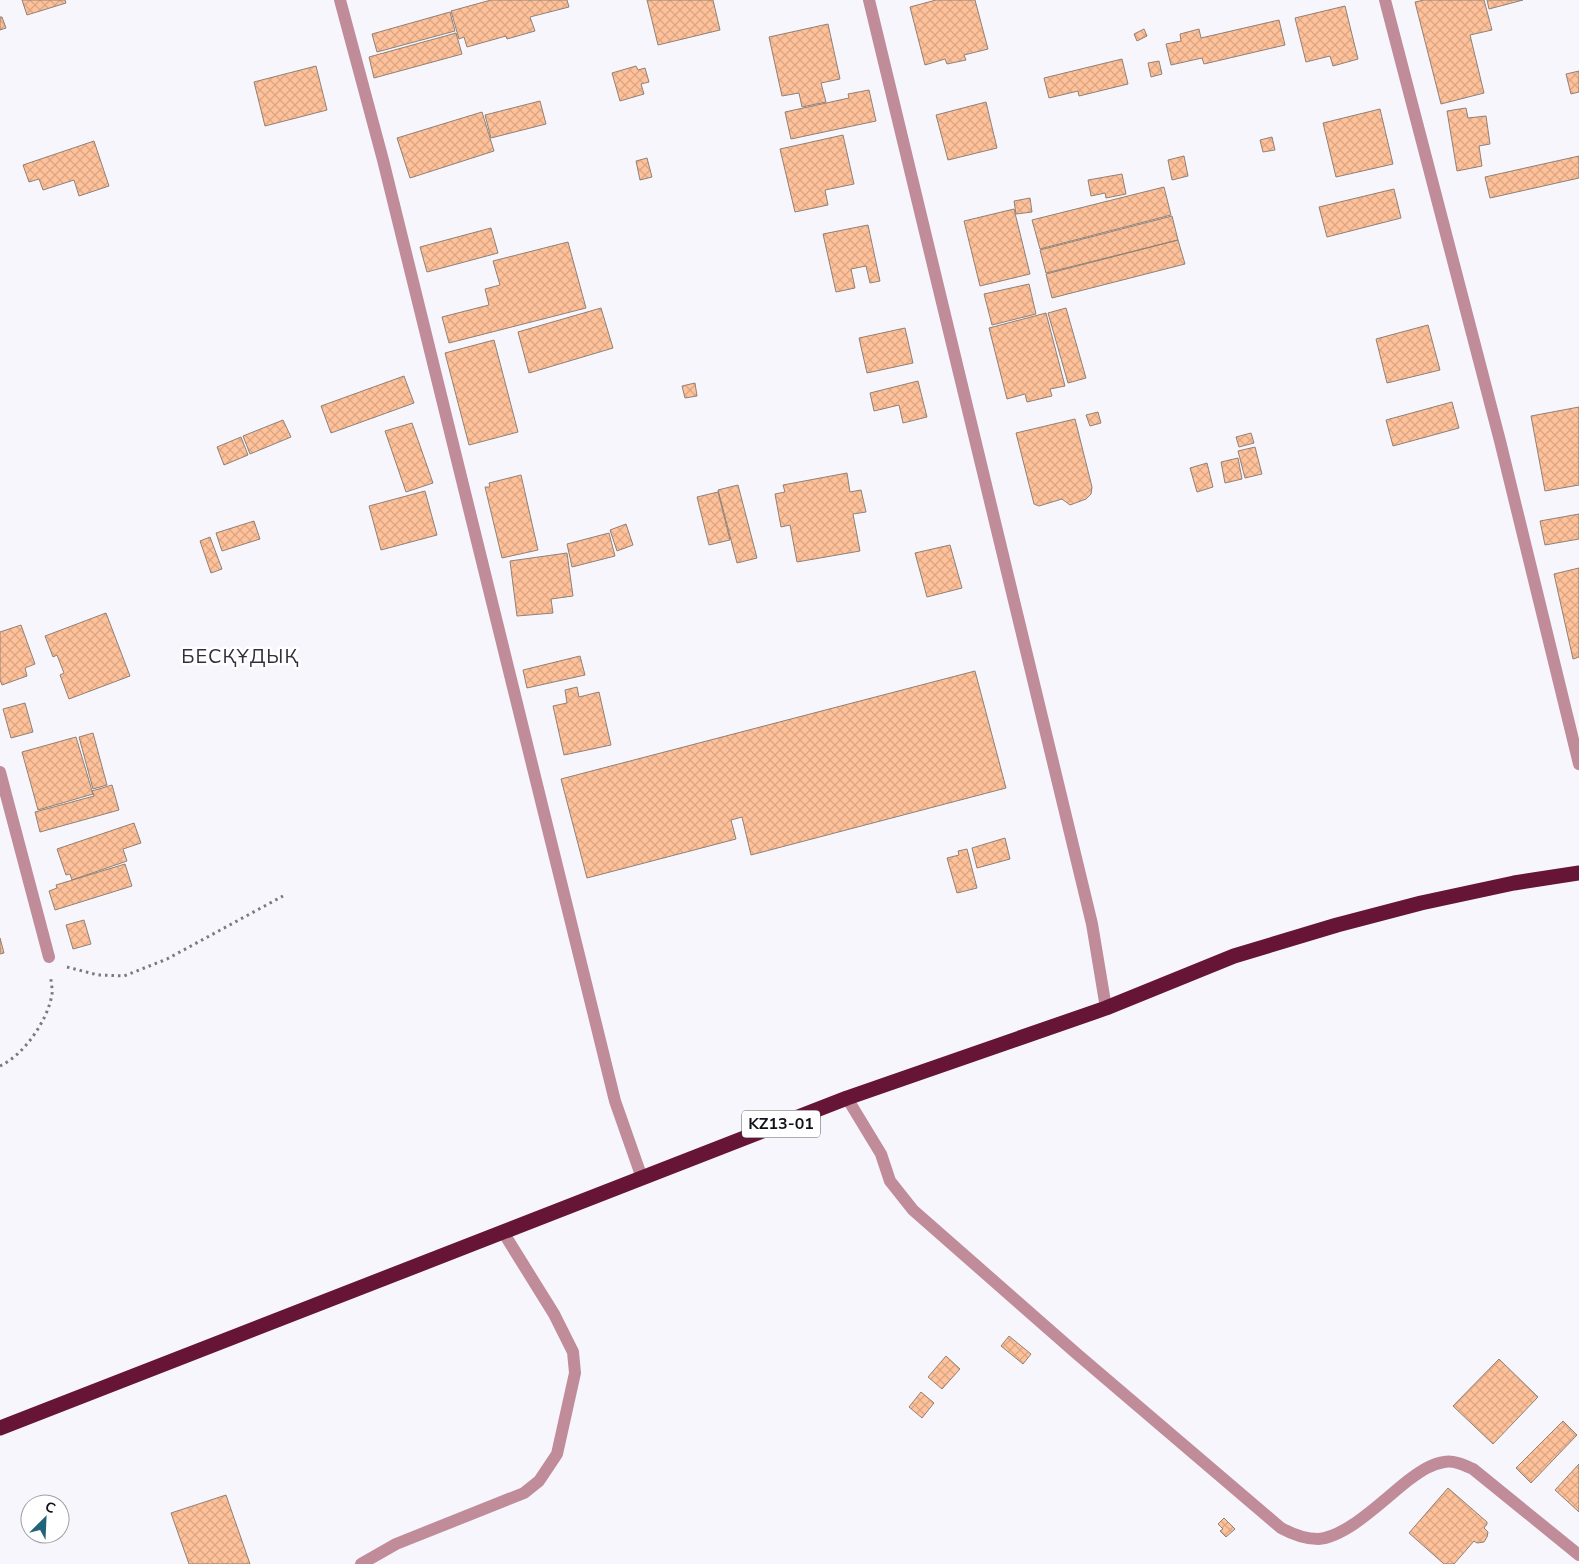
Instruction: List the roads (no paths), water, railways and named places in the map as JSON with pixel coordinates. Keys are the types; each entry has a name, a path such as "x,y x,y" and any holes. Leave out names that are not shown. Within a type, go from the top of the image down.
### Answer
{"highway":[{"name":"KZ13-01","path":"0,1428 847,1098 1106,1008 1234,956 1421,903 1514,883 1579,873"}],"street":[{"path":"340,0 383,160 615,1101 642,1178"},
{"path":"869,0 1092,924 1106,1008"},
{"path":"1385,0 1500,441 1579,764"},
{"path":"0,772 49,957"},
{"path":"847,1098 881,1154 890,1181 913,1210 1077,1354 1281,1528 1293,1534 1310,1538 1319,1539 1330,1536 1354,1524 1428,1466 1445,1461 1473,1470 1579,1555"},
{"path":"360,1564 396,1544 524,1493 539,1482 557,1454 575,1374 573,1352 554,1314 503,1232"}],"district":[{"name":"БЕСҚҰДЫҚ","path":"240,656"}]}
